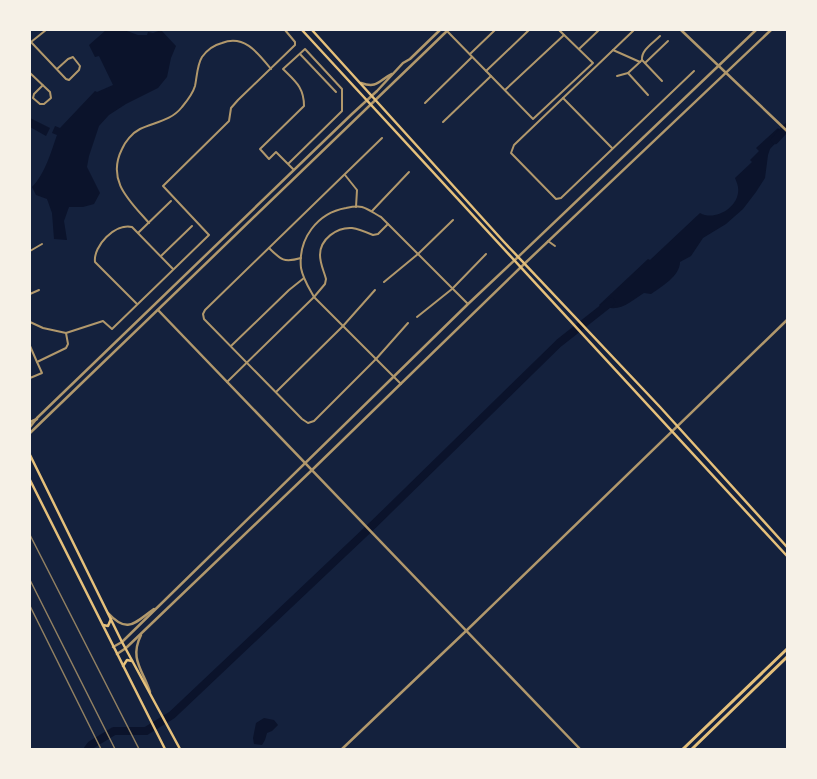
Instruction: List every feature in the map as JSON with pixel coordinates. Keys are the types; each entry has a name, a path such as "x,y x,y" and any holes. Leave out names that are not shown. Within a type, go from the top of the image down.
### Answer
{"main road":[{"path":"302,30 787,556"},
{"path":"312,30 518,257 677,426 787,548"},
{"path":"30,455 122,642 180,749"},
{"path":"30,480 165,749"},
{"path":"102,625 108,626 111,619"},
{"path":"684,749 787,649"},
{"path":"692,749 787,657"},
{"path":"123,666 127,660 132,661"}],"street":[{"path":"46,30 30,43 66,79 70,80 79,70 80,66 73,57 68,58 57,69"},
{"path":"30,322 43,328 66,333 103,321 112,329 209,235 163,186 230,121 231,108 295,45 295,42 285,30"},
{"path":"361,83 366,85 375,85 392,74 440,30 446,32 470,54 533,119 592,63 559,30"},
{"path":"470,54 495,30"},
{"path":"486,71 529,30"},
{"path":"579,49 599,30"},
{"path":"634,30 514,145 511,153 556,199 561,198 694,71"},
{"path":"681,30 787,131"},
{"path":"113,647 122,642 468,304 515,261 756,30"},
{"path":"117,654 126,648 143,632 401,384 520,267 771,30"},
{"path":"30,433 446,32"},
{"path":"505,90 564,34"},
{"path":"617,76 628,74 641,61 644,51 660,36"},
{"path":"149,222 128,198 116,178 119,154 129,138 138,130 164,121 182,108 194,88 202,57 216,44 235,39 246,44 271,69"},
{"path":"645,63 668,41"},
{"path":"288,164 342,111 342,89 305,49 283,69 300,87 304,96 304,106 260,149 269,159 276,152 288,164 294,170"},
{"path":"613,50 645,63 662,81"},
{"path":"300,54 336,92"},
{"path":"425,103 472,57"},
{"path":"30,73 43,85 50,92 51,98 44,104 40,104 33,98 34,94 43,85"},
{"path":"30,427 37,418 391,77 392,74"},
{"path":"628,74 648,95"},
{"path":"443,122 491,76"},
{"path":"563,98 613,149"},
{"path":"382,138 205,310 203,314 204,318 302,419 308,423 314,421 376,359 408,322"},
{"path":"372,211 409,172"},
{"path":"344,175 357,190 356,207"},
{"path":"138,233 171,201"},
{"path":"401,384 314,297 304,278 301,270 301,258 304,244 308,233 316,222 334,211 362,207 372,211 381,217 468,304"},
{"path":"384,282 418,254 453,220"},
{"path":"227,382 314,297 325,284 326,279 320,254 324,243 330,234 342,229 352,228 362,230 373,235 378,234 388,224"},
{"path":"137,304 95,262 97,250 110,234 119,228 127,226 132,227 173,269"},
{"path":"161,256 192,226"},
{"path":"548,241 555,246"},
{"path":"30,251 42,244"},
{"path":"269,248 283,260 290,261 301,258"},
{"path":"417,317 452,289 486,254"},
{"path":"232,346 289,290 304,278"},
{"path":"30,294 39,290"},
{"path":"276,392 343,326 375,290"},
{"path":"158,310 580,749"},
{"path":"342,749 787,320"},
{"path":"37,362 66,348 68,344 66,333"},
{"path":"30,346 42,373 30,378"},
{"path":"30,422 37,418"},
{"path":"108,613 120,624 126,626 136,623 161,604"},
{"path":"143,632 137,644 136,655 151,697"}],"water":[{"path":"106,30 124,30 138,35 147,35 148,32 153,33 161,30 176,46 171,58 167,77 158,88 126,104 109,115 99,126 87,167 100,193 94,204 83,207 69,207 64,221 67,240 54,239 52,213 47,199 36,195 32,187 41,176 50,155 57,135 52,133 55,126 60,128 95,91 97,92 113,85 99,56 95,57 89,45"},
{"path":"30,118 50,128 46,136 30,127"},
{"path":"778,128 784,134 770,149 765,178 743,209 726,224 703,238 691,256 680,262 677,272 660,288 651,294 644,293 622,307 607,307 604,310 599,305 700,213 712,216 724,212 733,204 738,191 738,185 735,178 752,162 750,160 759,151 756,148"},
{"path":"264,718 274,720 278,725 272,731 267,733 262,745 254,744 253,738 256,723"}],"waterway":[{"path":"775,140 787,127"},
{"path":"88,749 91,745 114,731 146,731 172,715 375,523 559,343 611,302"}],"railway":[{"path":"30,535 139,749"},
{"path":"30,580 115,749"},
{"path":"30,606 101,749"}]}
